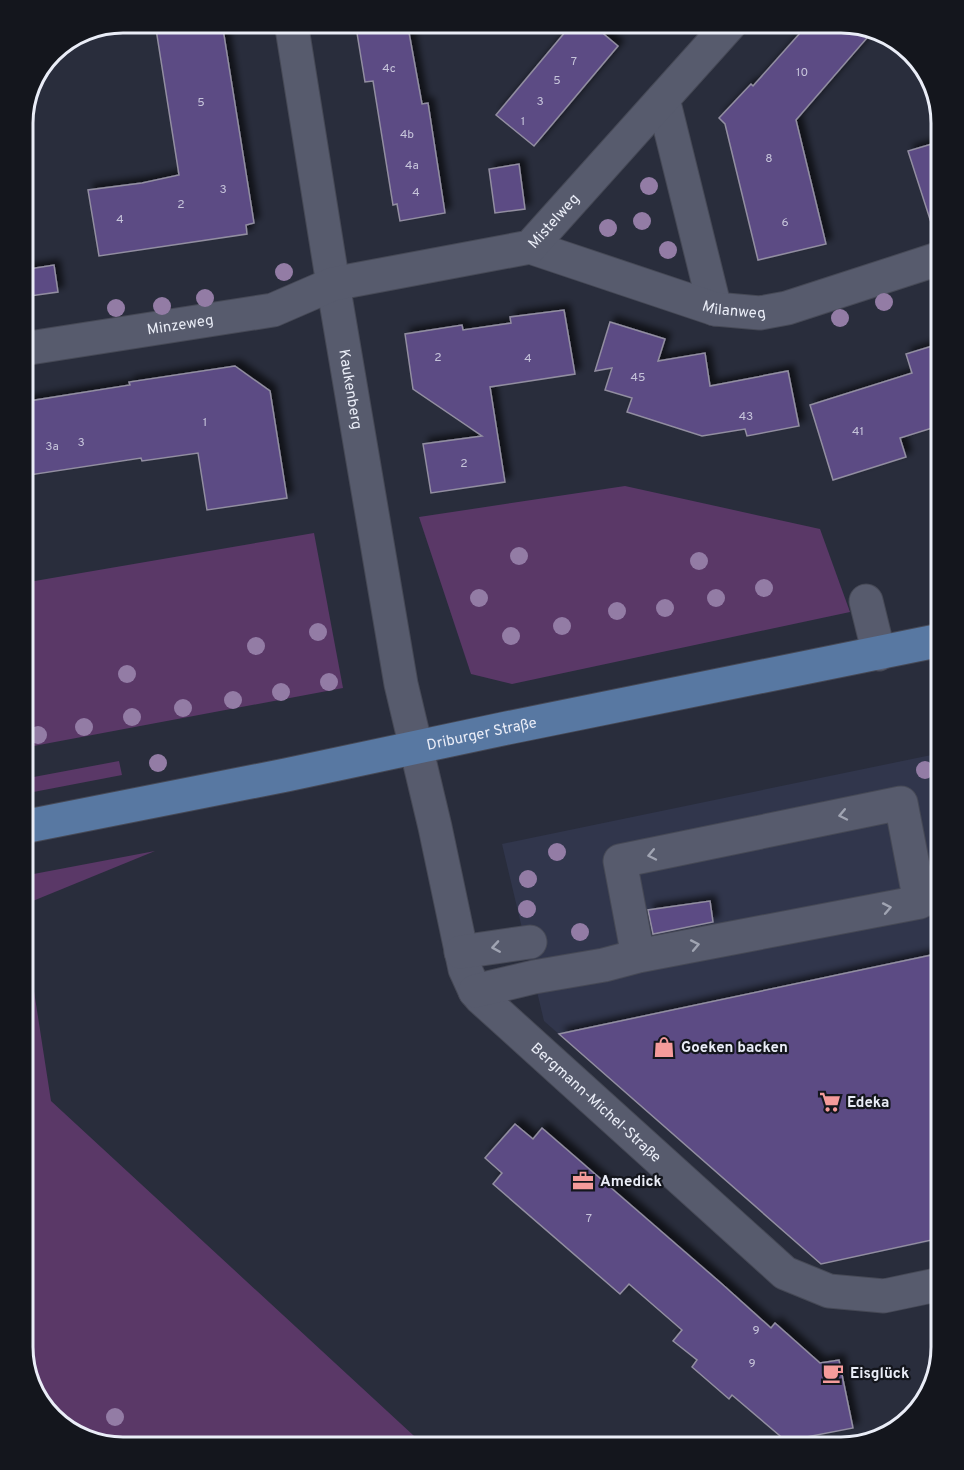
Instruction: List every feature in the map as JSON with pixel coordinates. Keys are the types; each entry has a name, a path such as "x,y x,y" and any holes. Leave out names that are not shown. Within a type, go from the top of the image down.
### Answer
{"main road":[{"name":"Driburger Straße","path":"33,825 931,642"}],"street":[{"name":"Kaukenberg","path":"293,33 399,673 415,748"},
{"name":"Mistelweg","path":"333,284 530,248 722,33"},
{"path":"663,99 715,309"},
{"name":"Milanweg","path":"530,248 715,309 760,314 787,308 931,262"},
{"name":"Minzeweg","path":"33,347 273,310 333,284"},
{"path":"866,600 879,654"},
{"name":"Bergmann-Michel-Straße","path":"415,748 435,827 465,969 481,998 785,1273 830,1291 884,1296 931,1286"},
{"path":"475,990 534,976 604,965 638,956 920,902 901,802 620,861 638,956"},
{"path":"461,952 530,942"}],"shaded area":[{"path":"625,486 820,529 850,612 512,684 471,674 419,517"},
{"path":"314,533 343,688 33,746 33,581"},
{"path":"931,755 931,1242 821,1264 544,1021 502,844"},
{"path":"119,761 122,775 33,792 33,777"},
{"path":"155,851 33,901 33,874"},
{"path":"33,985 51,1101 415,1437 117,1437 83,1428 59,1411 40,1382 33,1347"}],"building":[{"path":"157,33 224,33 254,223 246,225 247,234 99,256 88,190 142,183 179,175"},
{"path":"357,33 409,33 422,104 428,103 445,213 400,221 397,204 393,205 373,81 365,82"},
{"path":"564,33 603,33 618,46 534,146 496,115"},
{"path":"800,33 847,33 868,37 796,120 826,244 758,260 725,124 719,118 751,84 753,86"},
{"path":"931,144 931,222 908,151"},
{"path":"519,164 525,209 495,213 489,169"},
{"path":"54,265 58,292 33,296 33,268"},
{"path":"564,310 575,374 490,387 505,482 431,493 423,444 482,436 413,389 405,334 462,325 463,330 511,323 510,317"},
{"path":"610,322 665,339 658,361 705,353 710,386 788,371 799,426 747,436 745,429 702,436 627,412 632,398 605,390 612,368 595,371"},
{"path":"931,346 931,428 900,438 906,457 833,480 810,405 912,373 906,354"},
{"path":"235,366 270,391 287,498 207,510 198,453 142,461 141,458 33,474 33,400 130,385 129,382"},
{"path":"710,901 713,922 653,934 648,910"},
{"path":"931,955 931,1240 821,1264 559,1034"},
{"path":"515,1124 533,1139 542,1128 771,1328 775,1323 820,1363 839,1360 853,1428 807,1437 781,1437 732,1395 729,1399 692,1367 697,1360 673,1341 682,1330 629,1284 620,1294 493,1184 502,1173 485,1158"}],"place":[{"name":"Goeken backen","path":"664,1047"},
{"name":"Edeka","path":"830,1102"},
{"name":"Amedick","path":"583,1181"},
{"name":"Eisglück","path":"833,1373"}]}
